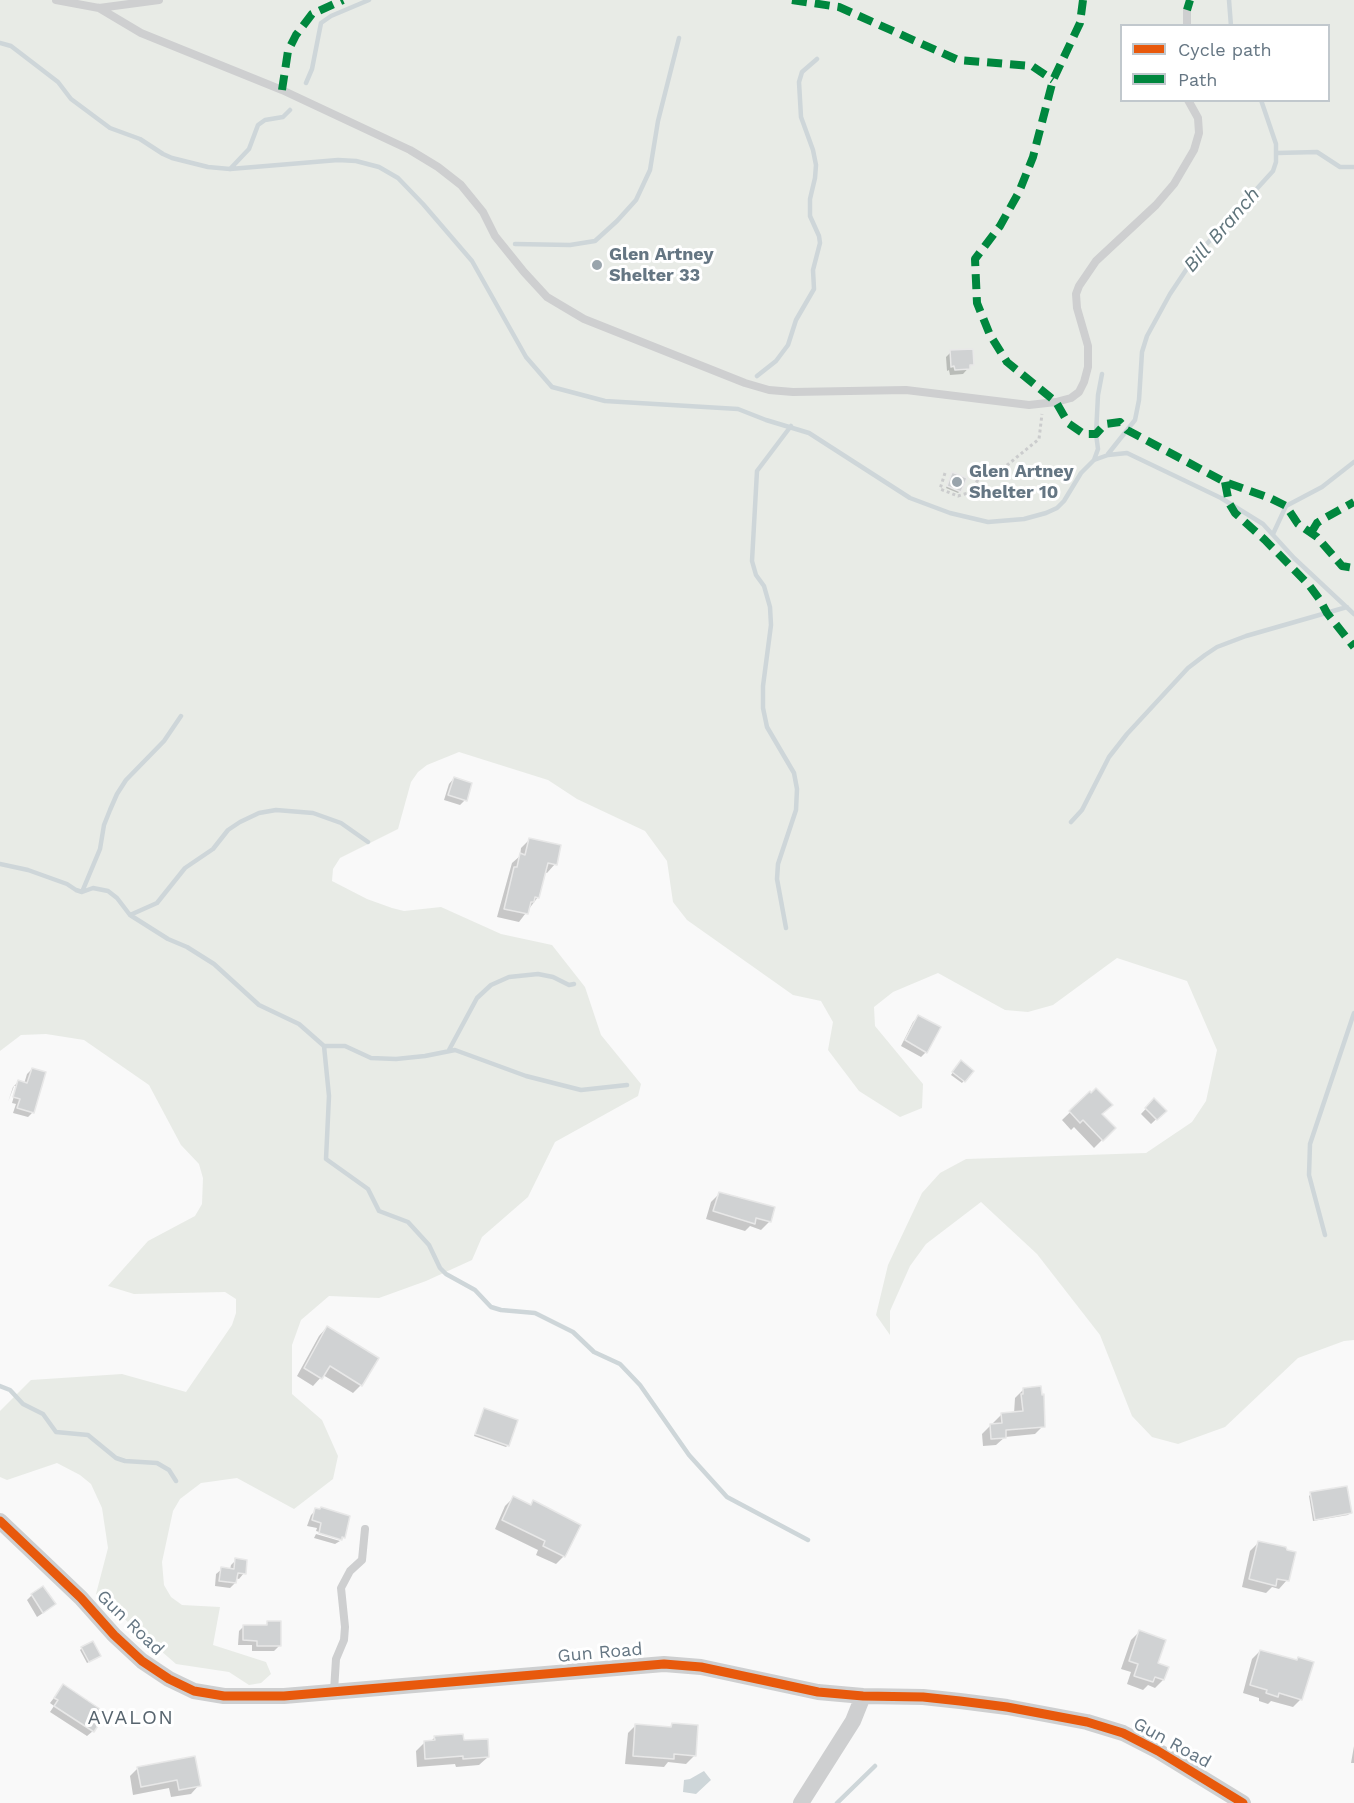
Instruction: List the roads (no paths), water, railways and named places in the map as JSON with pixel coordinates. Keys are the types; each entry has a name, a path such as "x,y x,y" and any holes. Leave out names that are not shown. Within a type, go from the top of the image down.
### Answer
{"street":[{"name":"Gun Road","path":"0,1521 81,1598 114,1635 142,1661 169,1679 195,1691 224,1696 284,1695 664,1664 701,1667 818,1692 960,1701 1087,1722 1123,1733 1158,1751 1244,1803"},
{"path":"801,1803 853,1721 863,1696"}],"lane":[{"path":"56,0 99,9 141,33 282,90 410,150 438,167 461,185 483,212 495,236 547,297 584,319 768,390 834,393 906,390 1029,405 1071,398 1084,382 1088,367 1088,346 1077,308 1078,286 1096,261 1156,205 1174,184 1194,150 1199,133 1198,118 1189,102"},
{"path":"99,9 159,0"},
{"path":"1187,10 1187,24"},
{"path":"334,1692 336,1659 344,1640 345,1627 341,1588 350,1571 362,1560 365,1529"}],"waterway":[{"path":"306,83 312,69 321,23 331,16 369,0"},
{"name":"Bill Branch","path":"1229,0 1231,24"},
{"path":"515,244 570,245 595,241 636,200 650,170 658,121 679,38"},
{"path":"0,43 11,46 58,82 71,99 110,128 140,139 172,158 208,167 230,169 338,160 356,161 379,167 398,178 472,261 526,357 552,387 605,401 738,409 809,433 910,498 950,513 988,522 1024,519 1057,508 1064,501 1081,473 1094,460 1108,455 1127,453 1221,498 1263,524 1294,558 1354,614"},
{"path":"757,376 776,361 788,345 796,320 814,289 813,270 820,243 810,216 810,199 816,165 801,117 799,82 802,72 817,59"},
{"name":"Bill Branch","path":"1108,454 1135,420 1139,400 1142,352 1147,336 1170,294 1194,258 1273,171 1276,162 1276,144 1262,102"},
{"path":"230,169 249,149 258,125 265,120 283,117 290,110"},
{"path":"1277,153 1317,152 1340,167 1354,167"},
{"path":"1094,460 1098,449 1096,434 1098,395 1102,374"},
{"path":"786,928 777,879 778,864 796,810 797,789 794,773 767,727 763,708 763,686 771,625 770,607 764,586 756,575 752,561 757,471 791,426"},
{"path":"1273,534 1286,506 1322,487 1354,462"},
{"path":"1071,822 1082,810 1109,757 1127,734 1188,668 1217,647 1246,636 1347,607"},
{"path":"82,892 100,849 104,825 117,794 126,780 164,741 181,716"},
{"path":"130,915 157,903 185,868 213,849 228,830 259,813 276,810 313,813 341,823 368,842"},
{"path":"0,864 28,870 82,892 93,888 108,891 117,898 130,915 214,964 259,1005 299,1024 324,1046 329,1096 326,1159 368,1189 379,1211 408,1222 429,1245 440,1268 446,1274 475,1290 491,1307 535,1313 573,1332 594,1352 620,1364 640,1385 689,1455 727,1497 808,1540"},
{"path":"449,1050 477,998 491,985 509,977 538,974 553,977 569,985 574,984"},
{"path":"1325,1235 1309,1175 1310,1144 1354,1013"},
{"path":"324,1046 345,1046 371,1058 396,1059 455,1050 526,1076 581,1090 627,1085"},
{"path":"0,1386 10,1390 23,1404 43,1414 56,1432 88,1435 116,1458 125,1461 157,1463 169,1470 176,1481"},
{"path":"837,1803 875,1766"}],"place":[{"name":"Glen Artney Shelter 33","path":"597,265"},
{"name":"Glen Artney Shelter 10","path":"957,482"}],"district":[{"name":"AVALON","path":"131,1718"}]}
